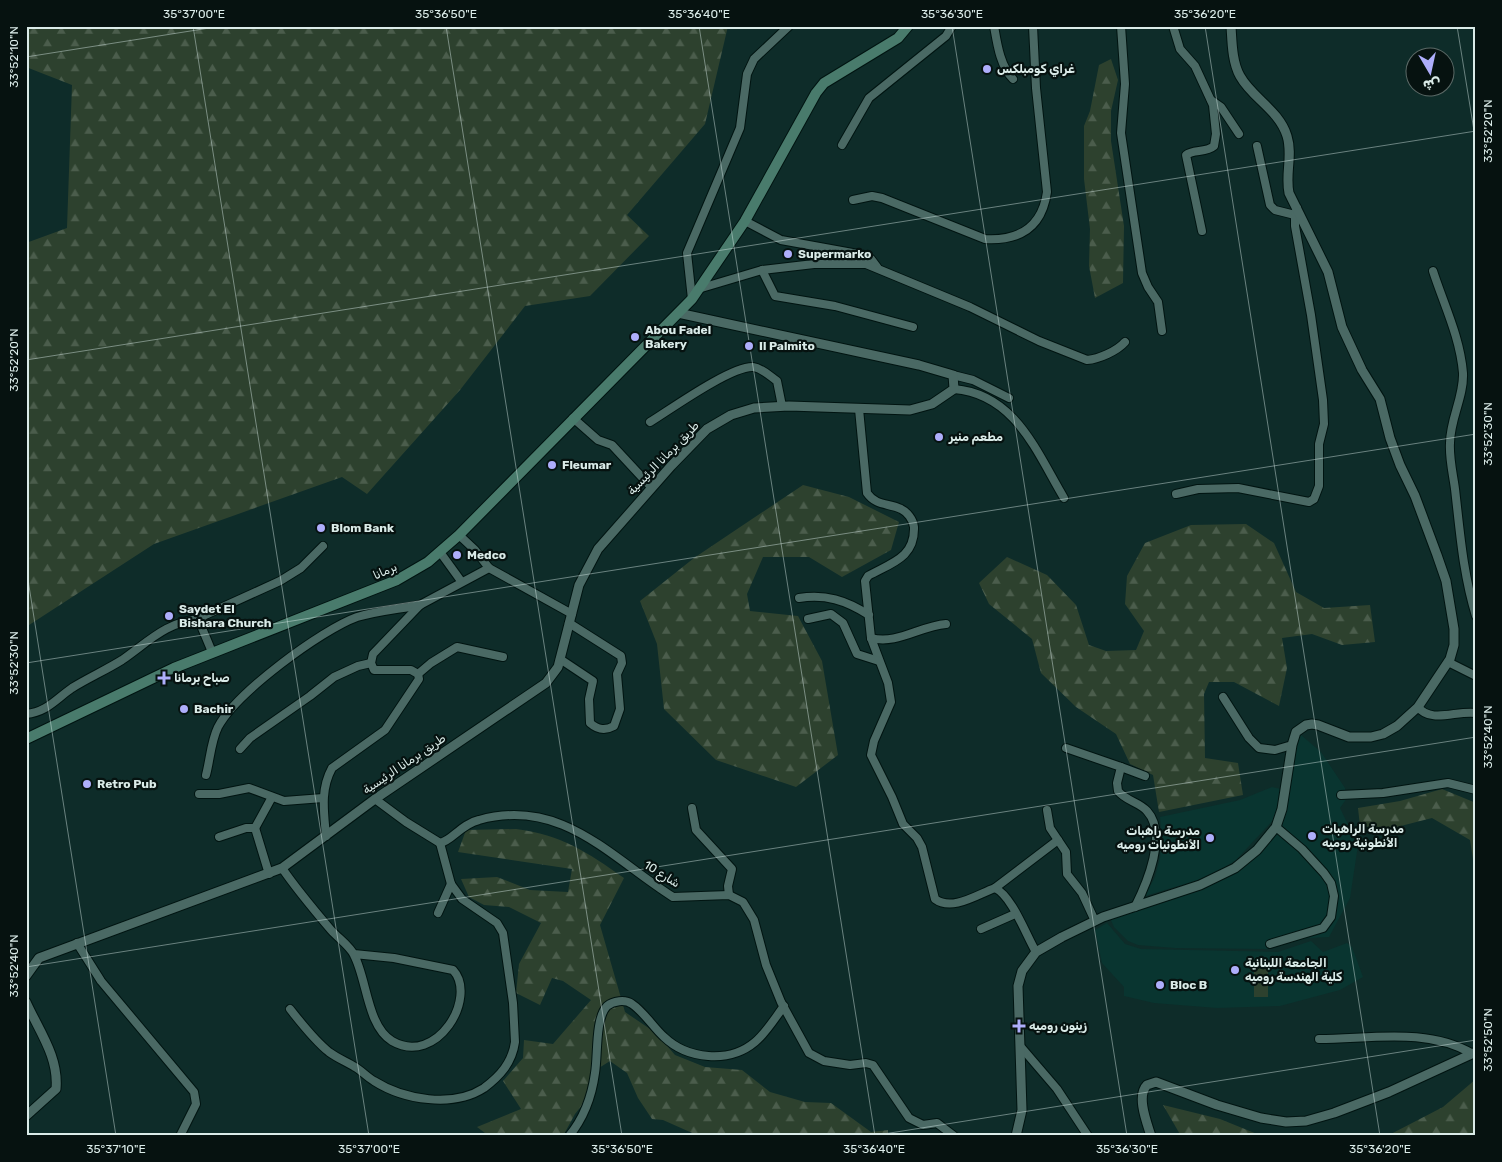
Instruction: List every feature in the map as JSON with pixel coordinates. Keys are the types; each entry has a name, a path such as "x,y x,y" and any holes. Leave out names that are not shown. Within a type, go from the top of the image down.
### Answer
{"main road":[{"path":"678,313 692,299 745,221 816,93 824,83 898,38 908,26"},
{"name":"برمانا","path":"26,740 134,686 212,652 398,580 440,552 459,535 678,313"}],"street":[{"path":"692,299 687,253 740,128 747,74 754,59 789,26"},
{"path":"842,145 869,98 946,36 952,26"},
{"path":"994,26 1000,52 1008,74 1013,79"},
{"path":"853,200 872,196 882,198 985,239 1008,237 1026,231 1034,225 1045,206 1047,192 1036,88 1033,26"},
{"path":"1121,26 1125,84 1121,133 1142,273 1148,287 1158,302 1162,331"},
{"path":"1173,26 1180,50 1195,66 1211,100 1216,134 1214,146 1207,150 1189,152 1186,155 1202,231"},
{"path":"1016,1136 1022,1110 1019,979 1036,952 1095,920 1200,885 1226,873 1257,850 1276,827 1287,787 1292,745 1296,732 1306,725 1312,724 1349,737 1376,736 1397,726 1418,707 1448,662 1454,646 1454,629 1446,581 1428,526 1396,456 1380,399 1362,370 1346,335 1328,272 1291,200 1288,186 1290,155 1287,135 1274,114 1239,75 1231,26"},
{"path":"1211,100 1221,107 1239,134"},
{"path":"1257,146 1270,205 1275,210 1296,212"},
{"path":"1176,494 1198,489 1238,488 1309,502 1314,499 1318,491 1319,444 1324,424 1323,400 1296,212"},
{"path":"745,221 781,240 858,254 871,259 877,267"},
{"path":"698,290 762,270 853,262 877,267 970,307 1038,341 1087,360 1093,360 1121,348 1125,342"},
{"path":"762,270 775,296 835,306 913,327"},
{"path":"1433,271 1460,350 1463,375 1452,428 1450,448 1460,544 1469,592 1476,616"},
{"path":"678,313 920,366 973,380 1009,398"},
{"path":"650,422 703,388 745,368 755,367 777,381 782,406"},
{"path":"953,375 954,389 979,392 1013,416 1022,427 1064,498"},
{"name":"طريق برمانا الرئيسية","path":"26,976 39,958 77,942 282,868 375,798 546,683 554,675 560,660 579,585 598,549 651,487 707,429 739,413 754,408 782,406 910,410 932,404 954,389"},
{"path":"859,409 867,493 872,500 880,504 901,509 908,514 914,523 912,546 903,556 868,576 865,581 871,638 888,683 891,702 874,740 871,755 892,796 903,824 917,838 922,847 935,899 940,903 952,904 995,888 1058,840"},
{"path":"573,418 598,440 612,445 651,487"},
{"path":"459,535 475,550 489,568 570,618 621,656 622,662 617,674 620,709 614,726 607,730 596,728 590,723 589,699 593,681 560,660"},
{"path":"26,714 48,708 70,690 123,659 162,630 178,622 201,619 212,611 280,581 301,568 323,546"},
{"path":"440,552 461,581"},
{"path":"418,674 411,670 374,670 371,663 373,654 420,605 461,581 489,568"},
{"path":"799,598 829,596 853,605 869,615"},
{"path":"206,775 218,727 245,692 293,656 348,621 358,617 420,605"},
{"path":"808,619 831,614 838,617 857,654 879,661"},
{"path":"201,619 202,628 212,652"},
{"path":"871,638 884,641 894,640 932,626 946,624"},
{"path":"418,674 431,663 457,647 503,657"},
{"path":"1448,662 1476,676"},
{"path":"240,749 250,738 334,677 358,666 371,663"},
{"path":"326,836 324,786 332,768 384,730 419,679 418,674"},
{"path":"1223,697 1249,738 1259,748 1275,750 1292,745"},
{"path":"1418,707 1422,712 1434,716 1459,712 1476,713"},
{"path":"1066,748 1145,776"},
{"path":"1122,767 1118,791 1144,808 1155,826 1152,867 1135,907"},
{"path":"1341,795 1383,793 1448,783 1476,790"},
{"path":"199,794 208,795 249,788 290,802 323,798"},
{"path":"269,874 255,828 272,797"},
{"path":"290,1009 329,1052 375,1082 394,1091 415,1097 440,1100 464,1097 494,1080 508,1065 514,1053 515,1042 506,941 497,923 462,899 451,884 440,843 406,822 375,798"},
{"path":"692,808 696,830 732,868 728,886 729,895 743,902 750,910 766,965 784,1006 810,1053 824,1061 850,1065 866,1063 873,1065 910,1118 923,1124 937,1123 954,1136"},
{"path":"1047,810 1050,828 1066,852 1067,874 1082,893 1095,920"},
{"name":"شارع 10","path":"440,843 460,828 477,820 503,815 535,816 563,823 576,830 674,897 729,895"},
{"path":"1270,944 1323,928 1331,917 1334,896 1331,883 1324,873 1302,849 1276,827"},
{"path":"219,837 246,828 255,828"},
{"path":"282,868 311,907 354,954 375,1018 382,1033 392,1041 412,1047 430,1043 450,1026 456,1012 460,983 458,975 453,970 394,958 354,954"},
{"path":"438,913 451,884"},
{"path":"995,888 1006,897 1036,952"},
{"path":"981,929 1015,914"},
{"path":"77,942 101,981 194,1092 196,1104 180,1136"},
{"path":"569,1136 576,1128 590,1096 597,1063 601,1017 606,1007 612,1003 623,1001 632,1004 670,1043 695,1054 713,1056 740,1051 756,1042 784,1006"},
{"path":"26,1002 54,1062 57,1075 56,1089 26,1116"},
{"path":"1319,1039 1424,1037 1454,1044 1474,1053"},
{"path":"1021,1047 1057,1089 1088,1136"},
{"path":"1152,1136 1144,1109 1143,1093 1147,1085 1156,1082 1217,1105 1261,1118 1286,1122 1306,1121 1334,1113 1389,1092 1474,1053"}],"shaded area":[{"name":"مدرسة الراهبات الأنطونية روميه","path":"1301,735 1321,752 1345,788 1347,798 1340,808 1358,845 1350,898 1329,937 1309,938 1267,949 1175,948 1138,945 1128,941 1114,927 1110,918 1211,882 1278,828 1296,738"},
{"name":"مدرسة راهبات الأنطونيات روميه","path":"1272,787 1281,789 1275,818 1236,860 1211,876 1145,896 1155,877 1160,858 1162,843 1160,817 1240,800"},
{"name":"الجامعة اللبنانية كلية الهندسة روميه","path":"1107,923 1125,944 1141,949 1278,952 1311,941 1323,952 1347,943 1352,947 1363,977 1340,990 1280,1006 1217,1008 1154,1003 1124,996 1124,987 1102,963 1095,930"}],"green space":[{"path":"26,26 728,26 705,124 627,215 649,236 590,296 525,306 460,390 367,494 342,477 154,544 26,627 26,243 67,228 72,85 26,67"},
{"path":"1111,59 1118,80 1111,111 1111,141 1124,226 1123,283 1095,298 1089,266 1090,229 1084,179 1084,126 1090,111 1099,65"},
{"path":"803,485 849,497 899,522 891,550 842,577 809,557 763,557 747,594 750,611 798,616 822,661 838,755 796,787 716,760 664,709 657,644 640,601 694,558"},
{"path":"1246,524 1274,543 1296,592 1324,608 1370,605 1375,642 1342,645 1312,634 1282,638 1287,668 1279,706 1234,682 1209,682 1204,694 1205,758 1238,763 1243,795 1159,812 1153,775 1130,764 1116,734 1076,707 1041,673 1032,639 989,604 979,583 1007,557 1047,575 1076,605 1089,645 1106,651 1136,650 1144,631 1125,604 1127,576 1145,543 1191,525"},
{"path":"1442,789 1476,803 1476,878 1470,840 1432,818 1389,829 1360,826 1358,808 1400,801"},
{"path":"516,829 561,840 598,860 624,878 600,925 625,1012 656,1033 675,1055 705,1067 742,1070 770,1092 805,1102 831,1103 871,1132 888,1130 888,1136 699,1136 663,1120 652,1119 638,1098 627,1073 610,1061 591,1073 595,1089 575,1114 563,1136 489,1136 477,1127 521,1109 503,1081 523,1058 524,1040 553,1044 591,1000 563,981 552,978 540,1005 516,993 519,964 541,923 509,907 484,905 469,897 461,879 497,877 530,890 568,892 572,869 458,852 466,830"},
{"path":"1254,964 1268,964 1268,997 1254,997"},
{"path":"1476,1079 1476,1136 1387,1136 1443,1107"},
{"path":"1163,1105 1220,1119 1262,1136 1181,1136"}],"place":[{"name":"غراي كومبلكس","path":"987,69"},
{"name":"Supermarko","path":"788,254"},
{"name":"Abou Fadel Bakery","path":"635,337"},
{"name":"Il Palmito","path":"749,346"},
{"name":"مطعم منير","path":"939,437"},
{"name":"Fleumar","path":"552,465"},
{"name":"Blom Bank","path":"321,528"},
{"name":"Medco","path":"457,555"},
{"name":"Saydet El Bishara Church","path":"169,616"},
{"name":"صباح برمانا","path":"164,678"},
{"name":"Bachir","path":"184,709"},
{"name":"Retro Pub","path":"87,784"},
{"name":"مدرسة الراهبات الأنطونية روميه","path":"1312,836"},
{"name":"مدرسة راهبات الأنطونيات روميه","path":"1210,838"},
{"name":"الجامعة اللبنانية كلية الهندسة روميه","path":"1235,970"},
{"name":"Bloc B","path":"1160,985"},
{"name":"زينون روميه","path":"1019,1026"}]}
